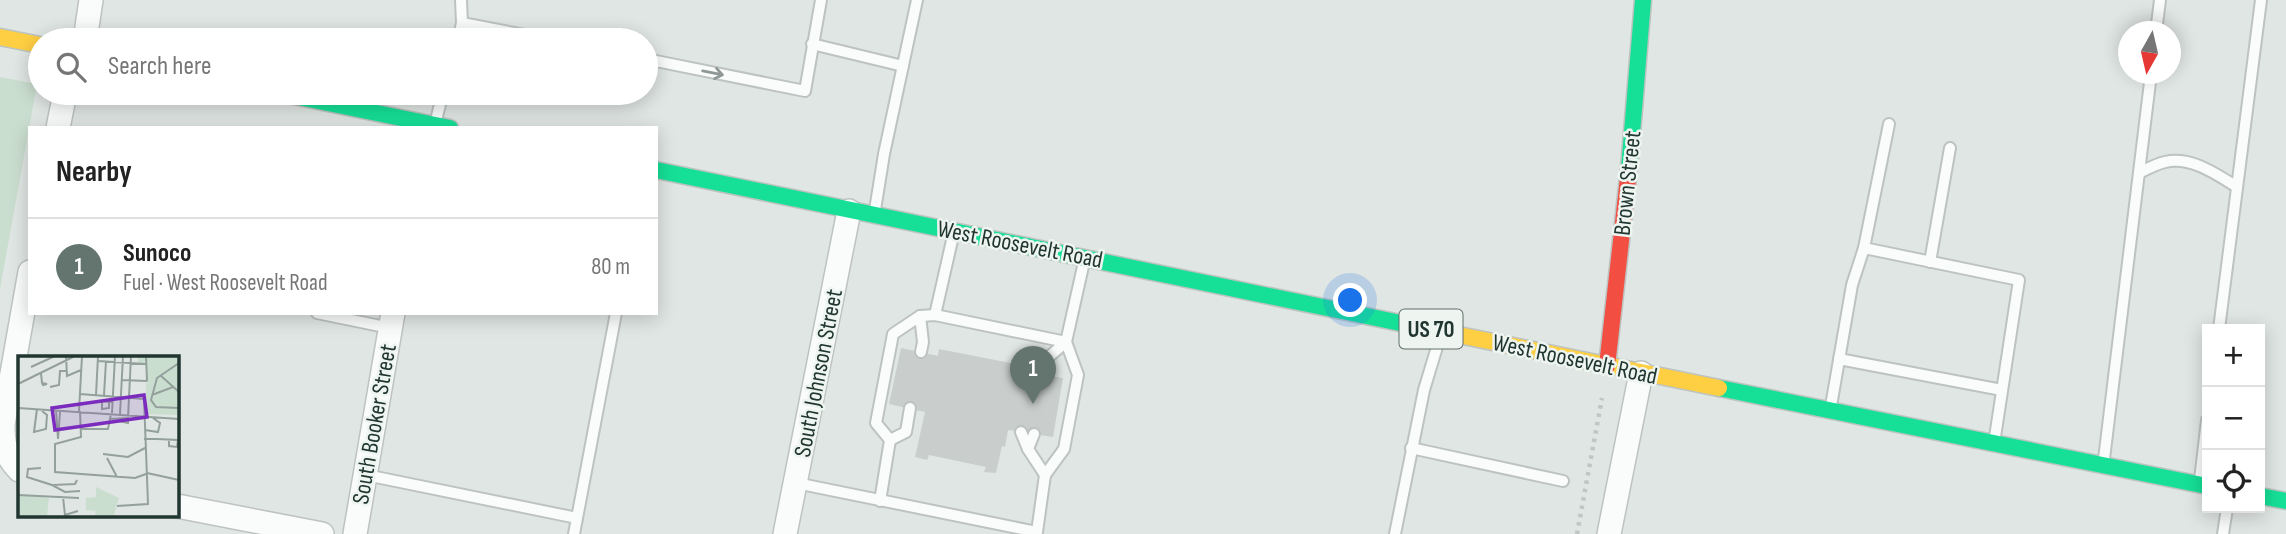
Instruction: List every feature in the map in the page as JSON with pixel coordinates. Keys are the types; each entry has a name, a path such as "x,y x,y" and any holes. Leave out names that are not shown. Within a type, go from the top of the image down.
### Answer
{"main road":[{"name":"Brown Street","path":"1607,366 1628,185 1643,0"},
{"path":"0,37 28,43"},
{"path":"335,105 434,126"},
{"name":"West Roosevelt Road","path":"658,170 1641,373 2202,485"},
{"path":"2265,497 2286,501"}],"street":[{"path":"87,28 91,0"},
{"path":"58,126 63,105"},
{"name":"South Johnson Street","path":"785,534 849,211"},
{"path":"14,464 4,447 3,424 28,283"},
{"name":"South Booker Street","path":"355,534 391,321"},
{"path":"1609,534 1641,373"},
{"path":"178,506 323,534"}],"lane":[{"path":"461,0 461,28"},
{"path":"658,61 805,91 821,0"},
{"path":"874,215 884,154 917,0"},
{"path":"2157,21 2160,0"},
{"path":"2220,324 2260,0"},
{"path":"462,23 488,28"},
{"path":"812,44 903,66"},
{"path":"2103,465 2150,84"},
{"path":"439,126 442,105"},
{"path":"1830,410 1852,285 1864,248 1889,124"},
{"path":"1930,262 1950,148"},
{"path":"2139,173 2166,161 2185,162 2207,168 2237,187"},
{"path":"935,315 954,231"},
{"path":"1864,248 2019,280 1994,443"},
{"path":"796,483 1037,532 1045,475 1064,449 1078,375 1066,342 1085,257"},
{"path":"336,315 391,321"},
{"path":"574,534 616,315"},
{"path":"890,440 876,424 893,334 920,316 935,315 1066,342"},
{"path":"920,316 923,342 921,352"},
{"path":"1395,534 1424,390 1442,331"},
{"path":"1031,374 1066,342"},
{"path":"1839,359 2002,390"},
{"path":"1044,361 1046,377"},
{"path":"890,440 906,432 909,408"},
{"path":"1021,432 1028,449 1045,475"},
{"path":"1028,449 1034,435"},
{"path":"880,501 890,440"},
{"path":"1411,449 1563,481"},
{"path":"366,475 577,518"},
{"path":"2223,534 2226,513"}],"path":[{"path":"1577,534 1602,398"}],"green space":[{"path":"0,77 28,82 28,105 33,105 0,289"}],"building":[{"path":"901,348 938,356 939,349 1020,365 1019,371 1063,378 1053,437 1008,430 996,473 984,472 986,467 929,455 927,460 915,457 925,412 889,404"}],"traffic: fast":[{"path":"1629,169 1643,0"},
{"path":"338,105 440,126"},
{"path":"658,170 1449,333"},
{"path":"1719,388 2202,485"},
{"path":"2265,497 2286,501"}],"traffic: slow":[{"path":"0,37 28,43"},
{"path":"1449,333 1719,388"}],"traffic: jam":[{"path":"1607,366 1629,169"}],"place":[{"name":"Sunoco","path":"1033,404"}]}
